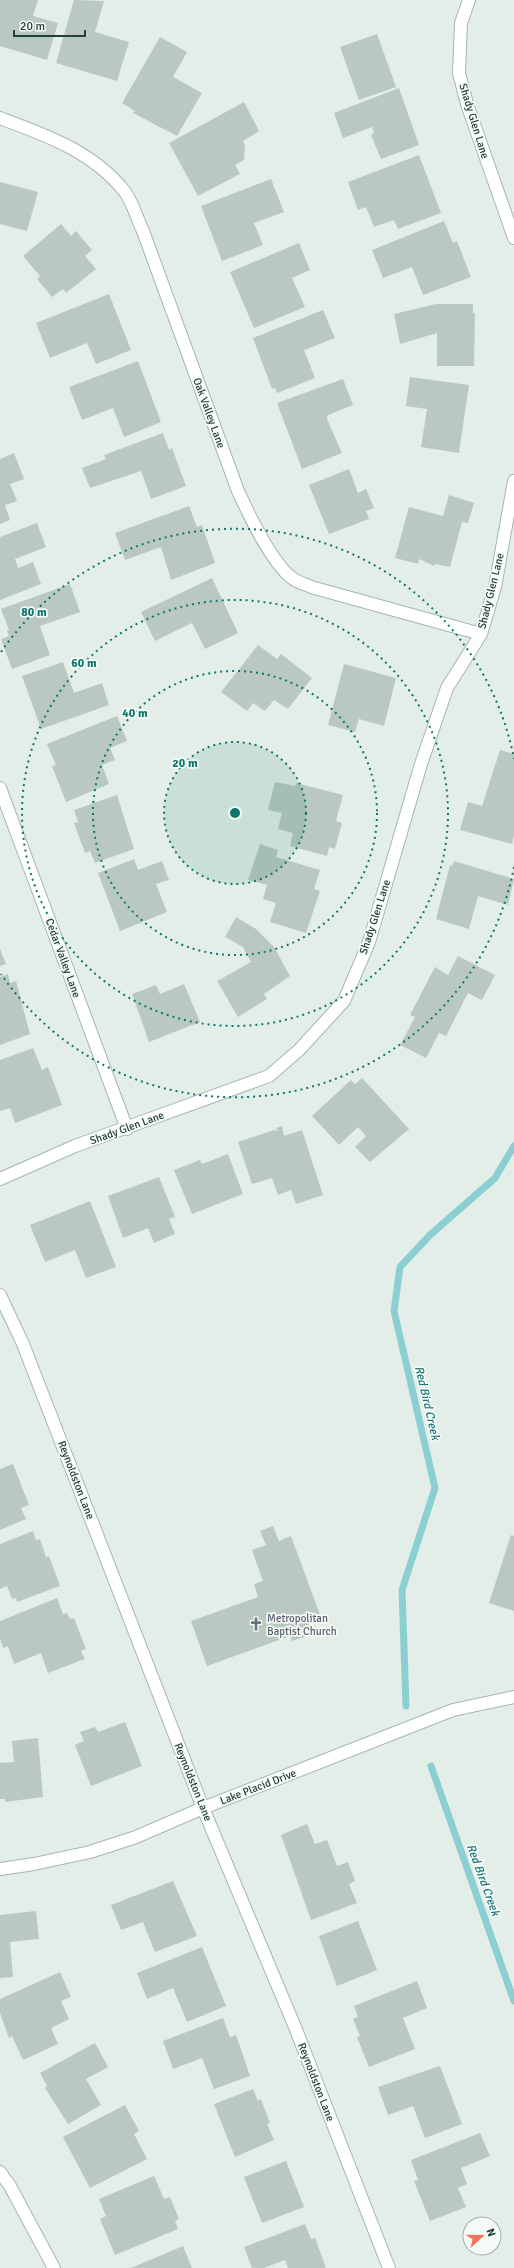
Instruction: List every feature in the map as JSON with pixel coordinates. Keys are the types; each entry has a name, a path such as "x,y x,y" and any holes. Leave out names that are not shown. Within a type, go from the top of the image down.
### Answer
{"street":[{"name":"Shady Glen Lane","path":"469,0 461,23 459,73 467,104 514,238"},
{"name":"Oak Valley Lane","path":"0,118 38,132 76,151 103,168 126,193 143,231 238,491 254,526 274,556 292,578 311,587 481,634"},
{"name":"Shady Glen Lane","path":"0,1179 74,1146 127,1129 269,1076 299,1050 344,1000 369,942 421,764 447,688 481,634 494,587 514,481"},
{"name":"Cedar Valley Lane","path":"0,788 127,1129"},
{"name":"Reynoldston Lane","path":"0,1295 23,1344 203,1808 295,2027 389,2268"},
{"name":"Lake Placid Drive","path":"0,1869 34,1864 90,1852 136,1837 203,1808 453,1710 514,1697"},
{"path":"0,2172 10,2186 54,2268"}],"building":[{"path":"0,0 38,0 33,16 58,23 47,60 0,46"},
{"path":"74,0 104,1 95,32 129,42 117,81 56,63"},
{"path":"377,34 396,87 359,100 340,47"},
{"path":"160,37 187,52 173,77 202,93 177,136 133,113 135,111 122,103"},
{"path":"399,88 419,145 381,159 371,135 374,133 372,127 343,138 334,113"},
{"path":"244,102 259,131 243,141 245,145 244,160 235,165 240,174 198,196 169,143"},
{"path":"419,155 441,213 398,229 394,220 374,227 366,207 358,210 348,182"},
{"path":"271,179 284,212 254,223 263,245 222,261 201,206"},
{"path":"0,182 38,192 27,231 0,224"},
{"path":"444,221 453,243 457,241 471,277 423,295 412,267 383,278 372,250"},
{"path":"61,224 71,236 76,231 92,250 85,256 96,269 66,293 63,289 52,297 37,279 40,276 23,256"},
{"path":"299,243 310,270 292,278 305,307 254,328 230,272"},
{"path":"109,294 131,350 96,364 87,343 50,358 36,323"},
{"path":"436,304 473,304 473,313 475,313 474,366 437,366 437,333 400,344 394,314"},
{"path":"323,310 335,338 304,350 315,378 277,393 275,388 272,389 253,338"},
{"path":"138,361 161,422 124,437 113,408 82,420 69,387"},
{"path":"410,377 469,385 459,453 421,447 427,409 406,406"},
{"path":"343,379 353,405 328,415 327,419 342,453 302,469 277,403"},
{"path":"163,433 169,450 172,448 186,486 151,499 141,471 90,488 82,468 106,459 104,455"},
{"path":"14,453 24,479 10,484 17,501 5,505 10,520 0,524 0,459"},
{"path":"349,469 358,493 366,489 374,508 366,511 369,519 329,534 309,485"},
{"path":"449,495 474,503 468,523 462,522 450,567 435,564 434,566 419,559 418,564 395,558 409,507 443,516"},
{"path":"189,506 197,527 202,525 215,563 171,580 161,547 125,560 115,533"},
{"path":"37,523 46,547 15,559 18,568 33,562 41,584 0,600 0,537"},
{"path":"212,578 238,633 205,649 192,623 155,641 141,612"},
{"path":"70,584 80,612 40,626 50,655 12,669 1,639 9,636 7,631 9,630 1,609"},
{"path":"258,645 277,659 281,654 312,678 288,709 274,700 265,711 253,703 247,711 221,692"},
{"path":"63,662 74,693 102,683 109,705 41,729 22,676"},
{"path":"344,664 396,678 384,726 359,719 355,732 328,725"},
{"path":"117,716 127,741 110,748 115,760 102,765 109,784 66,802 52,766 56,765 47,744"},
{"path":"500,750 514,754 514,835 512,844 460,830 468,802 482,806"},
{"path":"275,782 295,786 296,783 343,795 336,821 342,823 335,849 329,847 327,856 290,846 293,833 278,829 282,813 268,810"},
{"path":"117,795 134,849 95,863 90,851 85,853 74,823 78,822 74,810"},
{"path":"260,844 278,850 276,857 320,870 314,889 320,891 306,933 270,922 276,903 263,899 267,885 248,880"},
{"path":"134,859 138,870 162,861 169,880 156,884 167,912 120,931 98,873"},
{"path":"454,861 514,879 508,905 478,896 469,929 436,919 450,865 452,866"},
{"path":"236,917 256,929 274,947 290,976 264,994 267,999 238,1017 217,981 251,962 243,947 225,937"},
{"path":"0,949 6,964 0,966"},
{"path":"458,956 495,975 482,1000 468,993 446,1036 439,1033 426,1058 400,1045 415,1017 410,1015 435,967 448,975"},
{"path":"8,974 10,983 16,981 30,1034 0,1045 0,977"},
{"path":"184,984 200,1022 149,1042 132,994 156,985 160,994"},
{"path":"33,1048 42,1070 48,1067 62,1105 15,1123 10,1108 0,1111 0,1060"},
{"path":"362,1078 409,1129 370,1162 355,1147 366,1136 358,1127 339,1145 312,1116 351,1080 355,1084"},
{"path":"282,1126 284,1136 302,1130 323,1195 296,1204 291,1190 278,1195 272,1178 252,1184 238,1142 274,1130 278,1131 276,1128"},
{"path":"228,1154 243,1194 192,1214 174,1170 200,1160 202,1164"},
{"path":"159,1177 175,1217 169,1219 175,1234 154,1243 148,1228 123,1238 108,1196"},
{"path":"90,1201 116,1267 86,1278 75,1250 45,1262 30,1225"},
{"path":"13,1464 29,1505 21,1508 26,1519 0,1530 0,1469"},
{"path":"273,1526 279,1541 291,1536 322,1620 309,1624 313,1634 292,1641 290,1636 207,1666 191,1621 258,1597 254,1584 263,1581 252,1550 266,1545 260,1531"},
{"path":"33,1531 36,1540 40,1539 46,1557 49,1556 60,1586 17,1602 16,1598 12,1599 7,1586 0,1589 0,1544"},
{"path":"511,1535 514,1536 514,1611 489,1603"},
{"path":"57,1598 63,1614 67,1613 70,1619 74,1618 86,1649 81,1651 85,1659 48,1673 41,1653 14,1664 8,1646 3,1648 0,1638 0,1621"},
{"path":"125,1722 142,1766 91,1786 75,1745 84,1741 80,1732 95,1727 98,1732"},
{"path":"38,1738 43,1797 5,1802 5,1799 0,1799 0,1763 14,1762 12,1741"},
{"path":"307,1824 315,1844 327,1840 337,1866 348,1862 355,1881 349,1884 357,1903 311,1920 281,1835"},
{"path":"173,1881 197,1936 155,1952 143,1922 121,1930 111,1905"},
{"path":"36,1911 39,1939 10,1942 13,1977 0,1978 0,1915"},
{"path":"358,1921 377,1970 337,1986 319,1936"},
{"path":"202,1947 226,2006 187,2022 173,1988 147,1999 137,1973"},
{"path":"60,1972 71,1997 61,2001 69,2019 51,2028 58,2044 23,2060 12,2036 9,2038 0,2013 0,1999"},
{"path":"417,1981 427,2008 403,2018 415,2049 369,2067 357,2037 360,2036 353,2019 358,2017 354,2006"},
{"path":"223,2018 230,2037 236,2035 250,2076 214,2089 202,2058 173,2069 163,2041"},
{"path":"95,2043 108,2067 86,2079 101,2105 68,2124 45,2088 47,2086 40,2073"},
{"path":"440,2066 462,2124 425,2138 413,2106 388,2115 378,2087"},
{"path":"253,2089 258,2101 261,2099 270,2123 267,2124 274,2140 235,2157 214,2104"},
{"path":"125,2105 139,2131 134,2134 147,2159 90,2188 63,2137"},
{"path":"480,2133 490,2156 461,2168 467,2184 458,2188 466,2207 430,2221 414,2181 418,2180 411,2160"},
{"path":"286,2161 304,2207 262,2223 244,2177"},
{"path":"154,2176 164,2199 170,2197 179,2219 175,2221 178,2229 115,2255 100,2219 106,2216 99,2199"},
{"path":"305,2224 311,2239 315,2238 326,2268 288,2268 285,2260 264,2268 252,2268 244,2247"},
{"path":"183,2246 192,2268 131,2268"}],"waterway":[{"name":"Red Bird Creek","path":"406,1706 402,1590 435,1488 394,1311 400,1267 430,1235 495,1178 514,1146"},
{"name":"Red Bird Creek","path":"431,1766 514,2001"}],"place":[{"name":"Metropolitan Baptist Church","path":"256,1624"}]}
